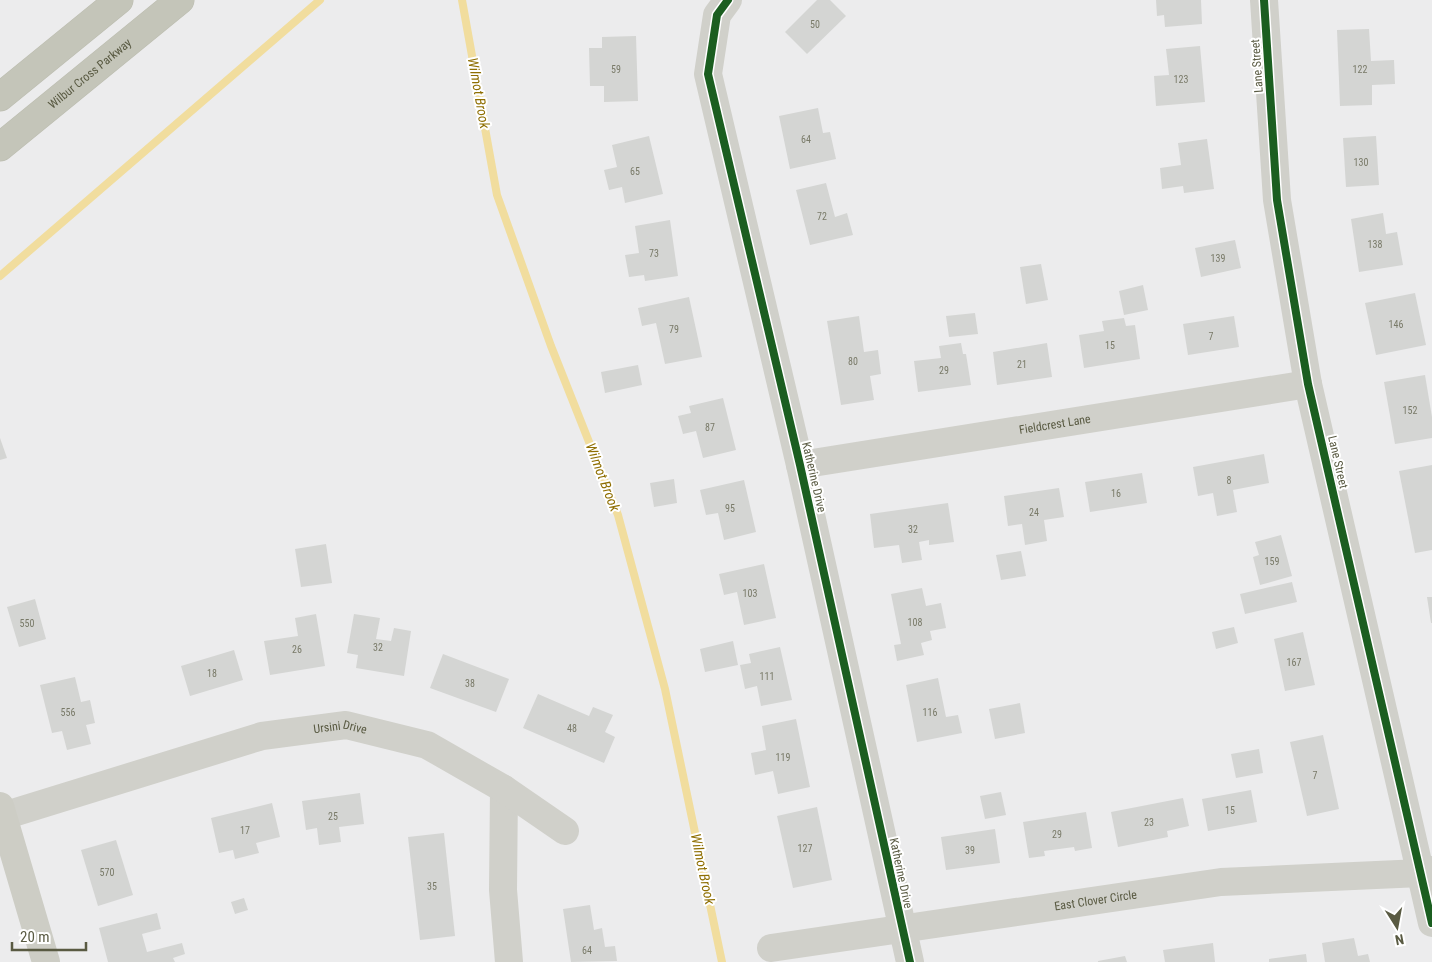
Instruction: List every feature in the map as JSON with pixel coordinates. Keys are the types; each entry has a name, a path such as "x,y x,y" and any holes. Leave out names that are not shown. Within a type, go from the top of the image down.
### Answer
{"highway":[{"path":"0,97 119,0"},
{"name":"Wilbur Cross Parkway","path":"0,147 180,0"}],"main road":[{"path":"2,811 46,962"}],"street":[{"name":"Katherine Drive","path":"728,0 717,15 708,74 800,465 910,962"},
{"name":"Lane Street","path":"1264,0 1277,200 1308,384 1426,871 1432,923"},
{"name":"Fieldcrest Lane","path":"800,465 1308,384"},
{"name":"Ursini Drive","path":"2,811 262,736 346,725 427,745 504,789"},
{"path":"504,789 565,831"},
{"path":"504,789 503,890 510,962"},
{"name":"East Clover Circle","path":"771,948 1221,882 1426,871"}],"building":[{"path":"817,0 830,0 846,16 807,54 785,32"},
{"path":"1156,0 1201,0 1202,24 1165,27 1164,15 1157,16"},
{"path":"1369,29 1371,61 1394,60 1395,84 1372,85 1372,105 1340,106 1337,30"},
{"path":"636,36 638,101 604,102 604,86 590,86 589,48 602,48 602,37"},
{"path":"1200,46 1205,102 1156,106 1154,76 1169,75 1166,49"},
{"path":"818,108 823,133 830,132 836,159 790,169 779,116"},
{"path":"649,136 663,194 625,203 622,187 609,190 604,170 617,167 612,145"},
{"path":"1376,136 1379,185 1346,187 1343,138"},
{"path":"1207,139 1214,189 1184,193 1183,186 1162,189 1160,168 1181,165 1178,143"},
{"path":"826,183 835,217 847,213 853,235 810,245 796,190"},
{"path":"1383,213 1386,234 1397,232 1403,265 1359,272 1351,219"},
{"path":"670,220 678,276 645,281 644,275 629,277 625,255 639,253 635,226"},
{"path":"1235,240 1241,268 1201,277 1195,248"},
{"path":"1041,264 1048,300 1026,304 1020,267"},
{"path":"1143,285 1148,310 1124,315 1119,291"},
{"path":"1415,293 1426,345 1376,355 1365,303"},
{"path":"689,297 702,357 665,364 656,323 642,326 638,308"},
{"path":"975,313 978,334 949,337 946,316"},
{"path":"859,316 864,352 878,350 881,374 870,376 874,400 841,405 827,321"},
{"path":"1234,316 1239,347 1188,355 1183,324"},
{"path":"1124,318 1126,326 1135,325 1140,359 1084,368 1079,335 1104,331 1102,321"},
{"path":"961,343 963,354 966,354 971,385 918,392 914,361 941,358 939,346"},
{"path":"1047,343 1052,377 997,385 993,352"},
{"path":"638,365 642,385 605,393 601,372"},
{"path":"1425,375 1432,417 1432,438 1395,444 1384,382"},
{"path":"723,398 736,450 703,458 696,431 683,434 678,416 691,413 689,406"},
{"path":"0,438 7,458 0,460"},
{"path":"1264,454 1269,483 1233,490 1237,512 1217,516 1213,493 1198,496 1193,467"},
{"path":"1432,465 1432,550 1415,553 1399,471"},
{"path":"1142,473 1147,503 1090,512 1085,482"},
{"path":"674,479 677,503 654,507 650,483"},
{"path":"744,480 756,532 724,540 718,513 706,515 700,490"},
{"path":"1059,488 1064,517 1044,520 1047,541 1025,545 1022,524 1008,526 1004,496"},
{"path":"948,503 954,542 929,545 929,540 919,542 922,560 902,563 899,545 874,548 870,514"},
{"path":"1281,535 1292,576 1260,585 1253,557 1259,555 1255,542"},
{"path":"326,544 332,583 301,587 295,549"},
{"path":"1021,551 1026,576 1001,580 996,555"},
{"path":"764,564 776,618 744,625 737,592 724,595 719,574"},
{"path":"1292,582 1297,602 1245,614 1240,594"},
{"path":"922,588 926,606 941,603 946,628 930,631 932,640 921,643 924,655 897,661 894,645 901,644 891,594"},
{"path":"1427,597 1432,597 1432,623 1431,623"},
{"path":"35,599 46,639 19,647 7,607"},
{"path":"316,614 325,666 270,675 264,641 298,636 295,618"},
{"path":"354,614 380,618 376,639 391,641 394,628 411,631 404,676 356,668 358,655 347,653"},
{"path":"1234,627 1238,643 1216,649 1212,632"},
{"path":"1303,632 1315,685 1285,691 1274,639"},
{"path":"733,641 738,665 705,672 700,649"},
{"path":"780,647 792,700 761,706 757,686 745,689 740,665 751,663 749,654"},
{"path":"234,650 243,680 190,696 181,666"},
{"path":"443,654 509,679 496,712 430,688"},
{"path":"75,677 81,702 90,700 95,723 86,725 91,744 67,750 62,731 52,733 40,685"},
{"path":"938,678 946,717 958,715 962,733 917,742 906,685"},
{"path":"538,694 589,716 593,707 613,715 605,732 615,737 604,763 523,728"},
{"path":"1020,703 1025,733 995,739 989,709"},
{"path":"796,719 810,787 778,794 773,771 755,775 751,753 766,750 762,726"},
{"path":"1323,735 1339,809 1307,816 1290,742"},
{"path":"1259,749 1263,773 1236,778 1231,754"},
{"path":"1251,790 1257,822 1208,831 1202,799"},
{"path":"1001,792 1006,815 985,819 980,796"},
{"path":"360,793 364,824 339,827 341,842 319,845 317,828 306,830 302,801"},
{"path":"1183,798 1189,826 1167,831 1168,837 1118,847 1111,812"},
{"path":"272,803 280,837 256,843 259,853 235,859 233,850 219,853 211,818"},
{"path":"817,807 832,880 793,888 777,816"},
{"path":"1086,812 1092,848 1075,851 1074,847 1044,851 1045,856 1029,858 1023,822"},
{"path":"995,829 1000,863 946,870 941,837"},
{"path":"444,833 455,936 420,940 408,837"},
{"path":"116,840 133,895 98,906 81,850"},
{"path":"244,898 248,910 235,914 231,902"},
{"path":"590,905 594,930 602,928 605,947 615,946 617,961 571,962 563,909"},
{"path":"157,913 161,929 142,934 147,952 182,943 185,954 173,958 175,962 108,962 99,928"},
{"path":"1354,938 1358,956 1368,954 1370,962 1325,962 1322,943"},
{"path":"1213,943 1215,962 1165,962 1163,950"},
{"path":"1306,954 1307,962 1269,962 1269,959"},
{"path":"1125,956 1127,962 1098,962 1098,961"}],"waterway":[{"path":"0,276 320,0"},
{"name":"Wilmot Brook","path":"462,0 497,195 551,346 618,515 665,689 722,962"}],"cycle path":[{"path":"728,0 717,15 708,74 800,465 910,962"},
{"path":"1264,0 1277,200 1308,384 1432,923"}]}
